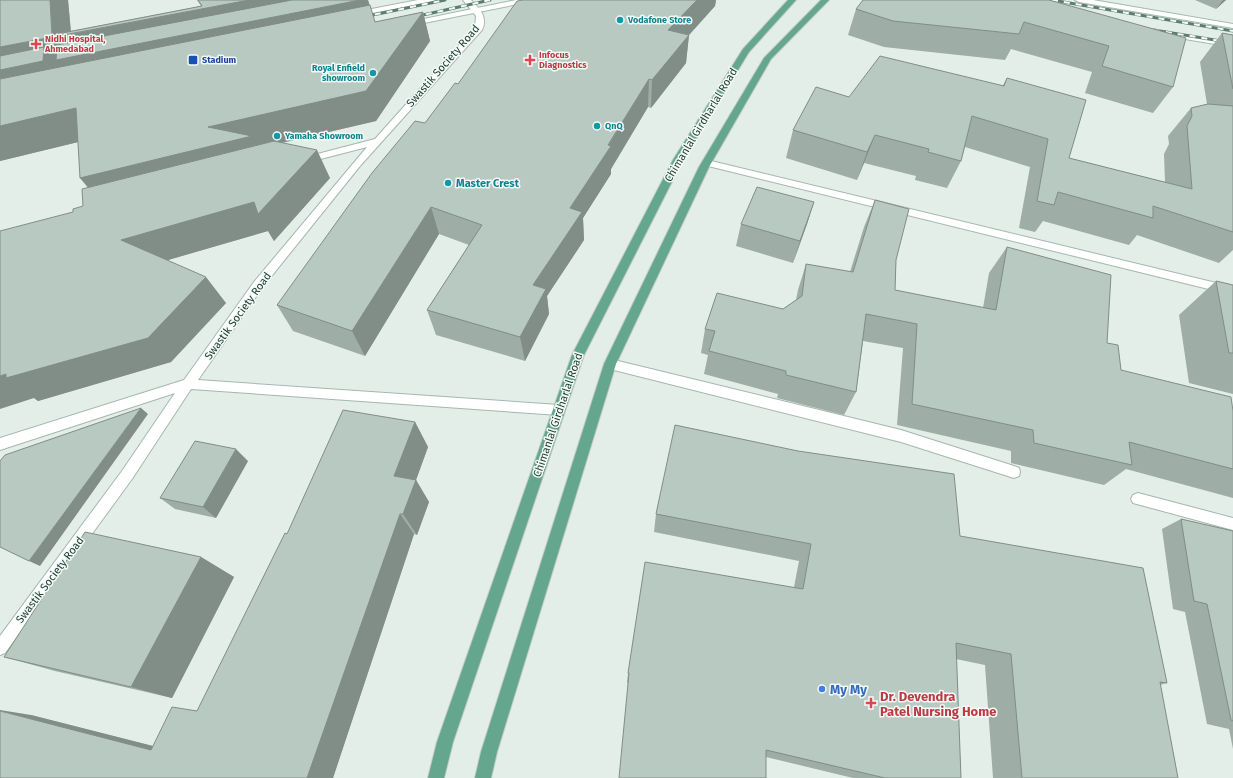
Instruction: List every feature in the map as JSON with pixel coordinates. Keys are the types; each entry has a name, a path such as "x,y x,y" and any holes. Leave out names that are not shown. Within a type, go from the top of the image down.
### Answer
{"main road":[{"name":"Chimanlal Girdharlal Road","path":"436,778 445,742 578,356 678,160 746,51 792,0"},
{"path":"483,778 489,752 610,364 707,163 768,58 825,0"}],"street":[{"path":"347,16 431,0"},
{"name":"Swastik Society Road","path":"0,648 127,475 188,384 258,285 377,141 479,28 481,21 476,10 467,0"},
{"path":"399,26 528,0"},
{"path":"1079,0 1233,26"},
{"path":"1158,33 1233,45"},
{"path":"292,163 377,141"},
{"path":"707,163 1233,291"},
{"path":"610,364 901,436 1014,472"},
{"path":"0,444 188,384 559,410"},
{"path":"1138,499 1233,524"}],"building":[{"path":"0,0 50,0 52,35 202,6 198,0 249,0 0,47"},
{"path":"292,0 360,0 56,60 57,45"},
{"path":"697,0 668,30 689,35 652,80 649,79 608,145 611,146 570,208 582,212 533,285 546,289 520,337 427,310 482,225 431,207 352,331 277,305 372,173 415,121 425,123 455,83 458,84 517,1"},
{"path":"863,0 1049,0 1186,38 1173,87 1102,66 1109,46 1024,22 1019,34 893,21 856,9"},
{"path":"370,5 375,22 423,12 366,91 208,127 252,136 80,178 76,108 0,126 0,79"},
{"path":"1222,33 1233,35 1233,89"},
{"path":"44,47 43,61 0,70 0,56"},
{"path":"880,56 1004,86 1007,78 1086,100 1069,158 1192,189 1187,126 1192,116 1191,108 1208,104 1233,106 1233,232 1153,206 1153,218 1058,192 1054,205 1037,201 1048,139 972,116 961,161 928,152 929,149 875,135 867,152 793,130 816,87 849,97"},
{"path":"274,141 317,150 258,214 254,202 121,240 206,277 148,338 6,378 6,374 0,376 0,231 73,212 73,209 83,206 82,189"},
{"path":"757,187 814,202 800,241 741,224"},
{"path":"875,200 909,209 896,260 895,290 996,310 1007,247 1111,275 1107,343 1118,345 1121,370 1231,397 1233,411 1233,469 1129,442 1132,465 1034,443 1033,430 912,404 917,324 866,314 856,392 786,375 786,371 709,351 715,331 705,329 717,293 783,309 802,296 806,264 853,272"},
{"path":"1216,281 1233,285 1233,353 1229,353"},
{"path":"141,408 29,561 0,547 0,461 5,455"},
{"path":"343,410 415,422 394,476 416,480 403,514 400,514 307,778 0,778 0,711 151,750 172,707 197,711 285,533 287,534"},
{"path":"675,425 798,451 954,474 960,536 1143,568 1167,683 1160,682 1178,778 1022,778 1011,654 956,643 961,778 885,778 766,750 766,778 619,778 628,673 645,562 803,589 811,544 656,514"},
{"path":"195,441 236,449 203,507 160,498"},
{"path":"1181,519 1233,531 1233,721 1231,720 1207,604 1194,601"},
{"path":"85,532 201,557 131,687 4,657"}],"railway":[{"path":"363,17 445,0"},
{"path":"414,17 490,0"},
{"path":"1052,0 1233,31"},
{"path":"1154,30 1233,43"}],"place":[{"name":"Vodafone Store","path":"620,20"},
{"name":"Nidhi Hospital, Ahmedabad","path":"36,44"},
{"name":"Stadium","path":"193,60"},
{"name":"Infocus Diagnostics","path":"530,60"},
{"name":"Royal Enfield showroom","path":"373,73"},
{"name":"QnQ","path":"597,126"},
{"name":"Yamaha Showroom","path":"277,136"},
{"name":"Master Crest","path":"448,183"},
{"name":"My My","path":"822,689"},
{"name":"Dr. Devendra Patel Nursing Home","path":"871,703"}]}
